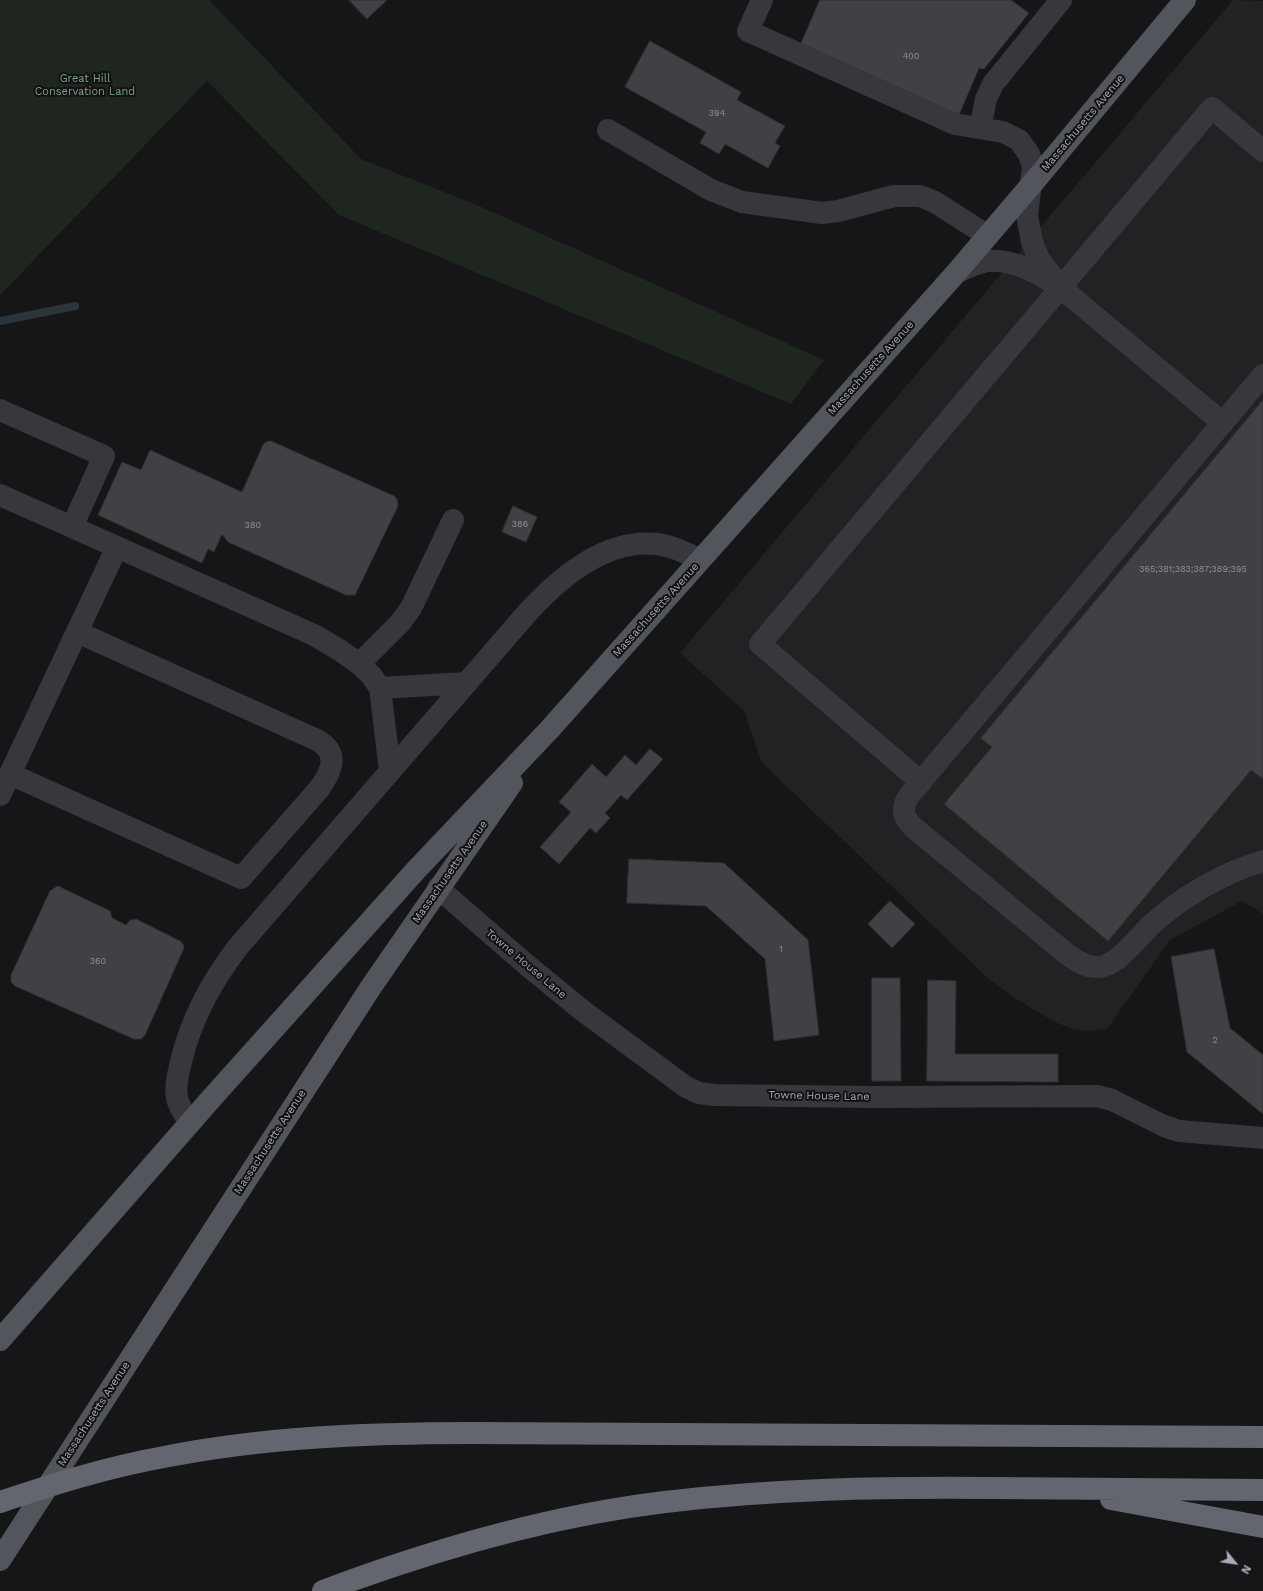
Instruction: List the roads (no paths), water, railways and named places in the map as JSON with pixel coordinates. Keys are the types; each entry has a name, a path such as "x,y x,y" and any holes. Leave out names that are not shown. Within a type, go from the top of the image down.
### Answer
{"highway":[{"path":"0,1502 66,1481 164,1456 243,1445 371,1434 472,1433 1263,1437"},
{"path":"322,1591 412,1560 489,1538 561,1520 663,1502 763,1493 855,1488 1263,1490"},
{"path":"1053,1488 1263,1527"}],"main road":[{"name":"Massachusetts Avenue","path":"0,1340 190,1123 430,854 549,730 956,273 1185,0"},
{"name":"Massachusetts Avenue","path":"3,1556 371,987 438,888 549,730"}],"street":[{"path":"762,0 748,31 955,124 1003,132 1012,136 1024,145 1032,160 1032,184 1028,204 1030,234 1039,259 1061,288"},
{"path":"980,128 986,99 993,84 1061,0"},
{"path":"921,782 760,644 1212,108 1263,151"},
{"path":"608,130 711,190 742,202 822,213 838,211 894,196 920,196 935,202 988,236"},
{"path":"956,273 983,262 999,261 1019,266 1038,274 1061,288 1223,423"},
{"path":"1263,375 921,782 904,803 903,810 908,822 1068,955 1091,967 1099,968 1113,962 1162,916 1190,896 1231,874 1263,861"},
{"path":"0,410 104,456 72,527"},
{"path":"0,495 314,635 341,651 371,675 380,688 390,771"},
{"path":"359,664 400,623 411,608 453,520"},
{"path":"190,1123 179,1104 176,1085 186,1044 206,994 238,947 547,592 567,575 589,561 622,547 646,543 677,549 700,560"},
{"path":"0,796 117,547"},
{"path":"10,774 241,878 320,789 328,774 331,766 331,753 317,740 77,632"},
{"path":"380,688 467,683"},
{"name":"Towne House Lane","path":"438,888 528,966 583,1011 686,1087 699,1093 714,1095 873,1097 1097,1096 1112,1100 1164,1126 1179,1131 1263,1138"}],"waterway":[{"path":"0,321 75,306"}],"park label":[{"name":"Great Hill Conservation Land","path":"85,85"}]}
